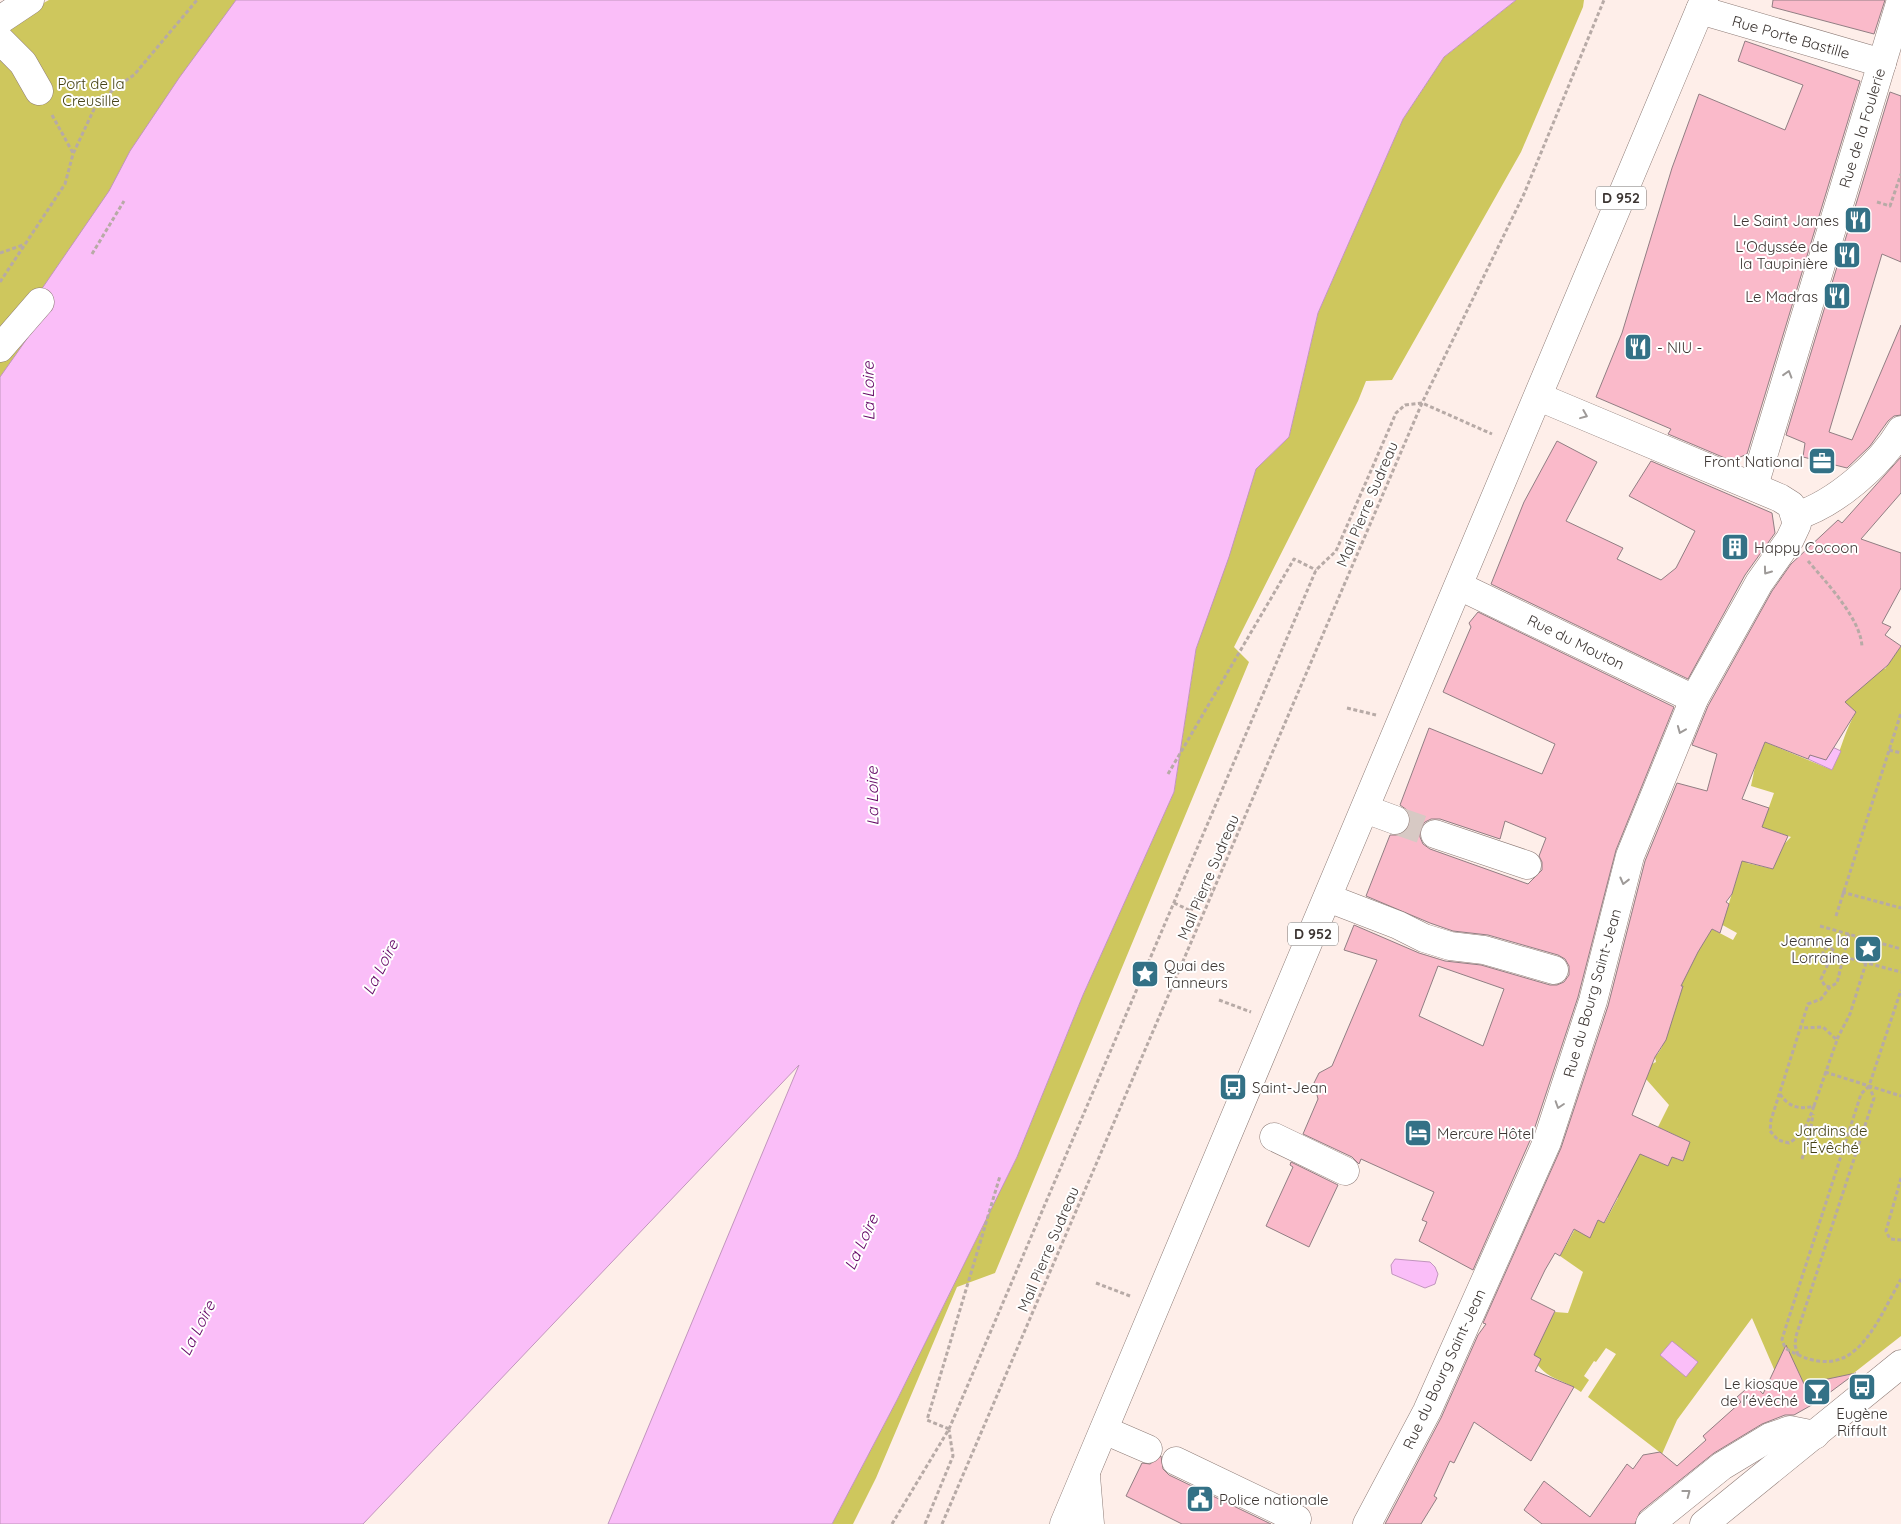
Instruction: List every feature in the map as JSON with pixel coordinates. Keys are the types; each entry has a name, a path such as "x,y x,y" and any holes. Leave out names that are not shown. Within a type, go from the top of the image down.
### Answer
{"street":[{"path":"0,20 30,0"},
{"name":"Rue de la Foulerie","path":"1754,486 1901,0"},
{"name":"Rue Porte Bastille","path":"1702,5 1882,63"},
{"name":"D 952","path":"1064,1524 1539,397 1702,5"},
{"path":"0,40 23,63 39,91"},
{"path":"0,348 40,302"},
{"path":"1539,397 1754,486 1791,505 1793,527"},
{"path":"1793,527 1809,512 1834,499 1883,455 1901,430"},
{"name":"Rue du Bourg Saint-Jean","path":"1367,1524 1427,1412 1547,1142 1593,1001 1630,856 1694,699 1759,583 1793,527"},
{"name":"Rue du Mouton","path":"1459,586 1694,699"},
{"path":"1365,809 1395,820"},
{"path":"1436,834 1527,865"},
{"path":"1328,898 1398,925 1424,938 1450,946 1484,950 1554,970"},
{"path":"1274,1137 1346,1171"},
{"path":"1704,1524 1901,1364"},
{"path":"1104,1430 1148,1449"},
{"path":"1650,1524 1676,1501 1722,1466 1770,1437 1790,1430 1815,1435"},
{"path":"1176,1461 1296,1519"},
{"path":"1086,1472 1090,1524"}],"path":[{"path":"0,282 65,184 73,154 95,107 115,88 134,76 197,0"},
{"name":"Mail Pierre Sudreau","path":"942,1524 1422,403 1524,194 1604,0"},
{"path":"39,91 73,154"},
{"path":"1877,202 1890,206 1901,174"},
{"path":"92,254 124,201"},
{"path":"0,253 23,245"},
{"path":"892,1524 949,1429 1316,570 1336,551 1396,413 1405,405 1422,403 1494,435"},
{"path":"1793,527 1862,637 1862,648"},
{"path":"1168,774 1294,559 1316,570"},
{"path":"1347,708 1382,717"},
{"path":"1836,916 1842,892 1901,713"},
{"path":"1889,750 1901,753"},
{"path":"1174,903 1192,911 1202,886 1214,891"},
{"path":"1842,892 1901,908"},
{"path":"1820,926 1901,949"},
{"path":"1849,934 1837,983 1830,987 1821,999 1808,1004 1771,1120 1770,1131 1778,1140 1789,1143 1799,1137 1807,1126 1837,1040 1850,1014 1866,963"},
{"path":"1830,987 1825,986 1821,978 1834,955 1834,951 1831,948 1826,948 1823,951 1823,956 1831,957 1834,951 1831,948"},
{"path":"1844,957 1901,972"},
{"path":"1901,990 1870,1086 1861,1094 1782,1339 1785,1348 1798,1356 1823,1362 1841,1360 1857,1349 1874,1326 1901,1279"},
{"path":"1219,1000 1256,1014"},
{"path":"1801,1028 1823,1027 1837,1040"},
{"path":"1826,1072 1901,1096"},
{"path":"1798,1356 1795,1345 1796,1336 1874,1098 1870,1086"},
{"path":"1780,1093 1794,1107 1814,1106"},
{"path":"1802,1158 1810,1132 1814,1106"},
{"path":"949,1429 927,1420 1000,1176"},
{"path":"1901,1178 1886,1231 1890,1239 1901,1240"},
{"path":"1096,1283 1131,1297"},
{"path":"925,1524 953,1456 949,1429"}],"green space":[{"name":"Port de la Creusille","path":"49,0 247,0 0,449 0,16 11,21"},
{"path":"1516,0 1584,0 1583,7 1521,152 1392,380 1366,381 1358,401 1234,647 1249,662 995,1273 957,1287 876,1478 853,1524 832,1524 897,1400 1017,1157 1083,995 1174,792 1196,649 1256,469 1289,437 1318,313 1403,119 1444,57"},
{"name":"Jardins de l’Évêché","path":"1901,646 1901,1336 1827,1394 1777,1376 1752,1318 1677,1420 1662,1454 1588,1397 1616,1354 1606,1348 1596,1362 1594,1361 1584,1376 1589,1380 1581,1392 1541,1369 1536,1362 1532,1354 1555,1312 1568,1313 1583,1272 1560,1256 1575,1229 1590,1237 1598,1220 1605,1222 1618,1198 1620,1145 1668,1166 1671,1158 1663,1154 1679,1155 1677,1159 1683,1161 1690,1142 1658,1127 1669,1105 1646,1079 1652,1064 1656,1062 1655,1057 1663,1045 1680,984 1712,929 1733,940 1737,933 1717,922 1729,903 1742,861 1746,859 1747,863 1773,869 1784,844 1791,837 1762,827 1774,793 1751,786 1755,767 1765,742 1832,770 1856,712 1842,700 1882,666 1885,669"}],"water":[{"name":"La Loire","path":"236,0 1516,0 1444,57 1403,119 1318,313 1289,437 1256,469 1229,557 1196,649 1174,792 1083,995 1017,1157 897,1400 832,1524 608,1524 799,1065 363,1524 0,1524 0,377 45,313 41,290 109,191 130,151 179,78"},
{"path":"1817,740 1841,751 1832,770 1808,759"},
{"path":"1395,1259 1430,1262 1438,1274 1435,1284 1425,1288 1392,1274 1391,1265"},
{"path":"1672,1341 1698,1362 1686,1377 1660,1355"}],"building":[{"path":"1773,0 1885,0 1874,34 1772,7"},
{"path":"1745,41 1860,81 1747,454 1732,461 1668,434 1671,429 1596,397 1622,333 1672,168 1699,94 1785,130 1803,85 1738,61"},
{"path":"1890,92 1901,96 1901,262 1882,254 1829,432 1852,440 1901,325 1901,415 1894,416 1888,421 1870,446 1847,468 1803,457 1805,443 1786,435"},
{"path":"1557,441 1597,462 1566,521 1623,548 1617,559 1661,580 1676,568 1695,531 1629,496 1651,461 1772,513 1775,533 1745,575 1688,679 1491,584 1524,502"},
{"path":"1901,457 1901,493 1861,539 1901,553 1901,588 1882,623 1891,627 1885,635 1901,646 1888,665 1845,702 1856,712 1826,760 1810,755 1808,759 1765,742 1742,799 1769,808 1762,827 1788,836 1773,869 1742,861 1732,894 1726,902 1729,904 1720,933 1712,929 1681,986 1683,986 1666,1040 1655,1057 1632,1115 1690,1142 1683,1161 1672,1157 1668,1166 1640,1154 1604,1223 1598,1220 1590,1238 1574,1229 1560,1256 1555,1253 1531,1299 1555,1311 1534,1355 1541,1359 1535,1371 1574,1387 1531,1461 1474,1422 1454,1463 1450,1461 1434,1496 1437,1498 1421,1524 1385,1524 1441,1418 1478,1335 1486,1324 1483,1323 1561,1148 1608,1006 1645,861 1677,783 1707,791 1717,754 1692,745 1708,706 1772,591 1791,564 1838,520 1842,523"},
{"path":"1478,612 1674,707 1616,850 1578,997 1532,1136 1473,1270 1419,1241 1427,1222 1422,1220 1434,1192 1361,1159 1359,1164 1352,1157 1303,1134 1318,1099 1314,1083 1319,1073 1332,1066 1377,960 1344,950 1354,925 1419,953 1445,961 1481,965 1550,985 1564,982 1569,975 1569,966 1565,959 1558,955 1488,935 1453,931 1366,896 1390,835 1398,835 1405,832 1409,826 1410,817 1407,810 1400,805 1429,728 1542,774 1555,744 1443,692 1471,627 1469,623","holes":["1431,819 1440,819 1500,839 1505,821 1546,838 1539,856 1542,862 1542,870 1528,884 1430,849 1423,844 1420,837 1420,829 1425,822","1438,966 1504,989 1483,1046 1419,1016"]},
{"path":"1291,1162 1338,1185 1309,1247 1266,1226 1293,1167 1290,1165"},
{"path":"1786,1345 1804,1384 1856,1373 1817,1402 1794,1415 1785,1415 1762,1424 1714,1453 1640,1512 1635,1524 1542,1524 1524,1510 1544,1481 1590,1517 1627,1464 1633,1469 1643,1455 1660,1452 1677,1466 1706,1440 1703,1436 1741,1402 1737,1397 1753,1383 1763,1394"},
{"name":"Police nationale","path":"1161,1456 1163,1469 1169,1475 1271,1524 1182,1524 1126,1496 1142,1463 1150,1464"}],"tunnel":[{"path":"1395,820 1435,834"}],"place":[{"name":"Le Saint James","path":"1858,220"},
{"name":"L'Odyssée de la Taupinière","path":"1847,255"},
{"name":"Le Madras","path":"1837,296"},
{"name":"‑ NIU ‑","path":"1638,347"},
{"name":"Front National","path":"1822,461"},
{"name":"Happy Cocoon","path":"1735,547"},
{"name":"Jeanne la Lorraine","path":"1868,949"},
{"name":"Quai des Tanneurs","path":"1145,974"},
{"name":"Saint-Jean","path":"1233,1087"},
{"name":"Mercure Hôtel","path":"1418,1133"},
{"name":"Eugène Riffault","path":"1862,1387"},
{"name":"Le kiosque de l'évêché","path":"1817,1392"},
{"name":"Police nationale","path":"1200,1499"}]}
